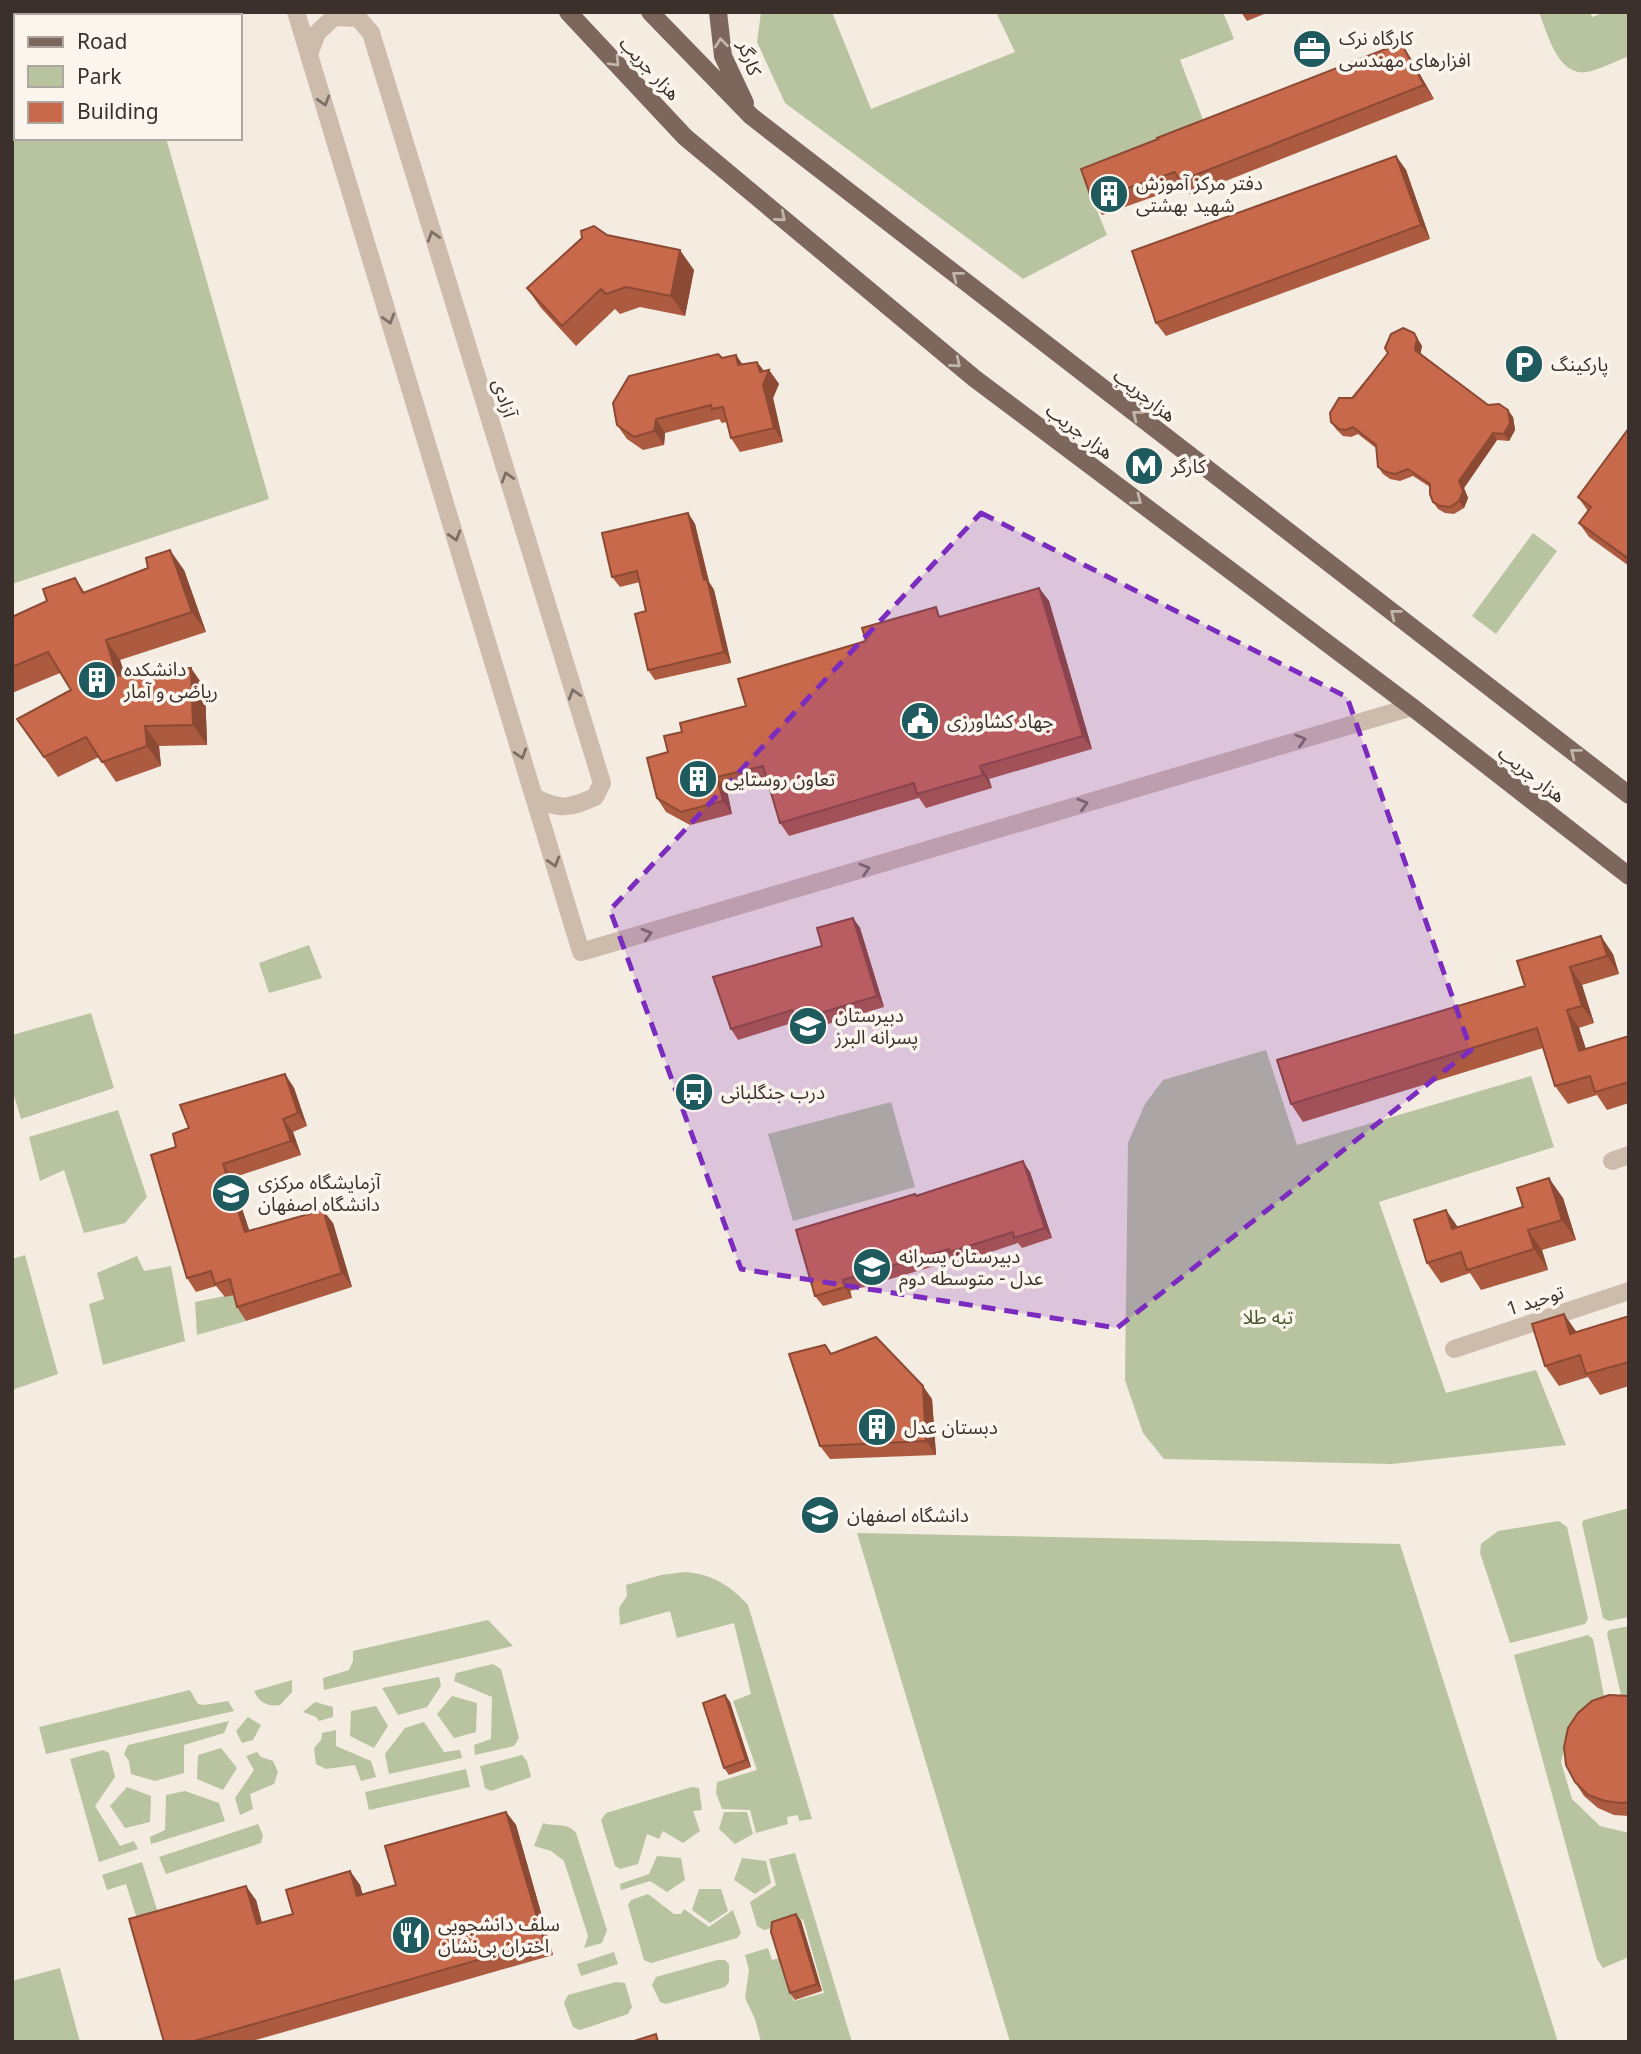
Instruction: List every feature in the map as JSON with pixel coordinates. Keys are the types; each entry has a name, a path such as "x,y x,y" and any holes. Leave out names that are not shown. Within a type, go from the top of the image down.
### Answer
{"main road":[{"name":"هزار جریب","path":"568,12 685,137 974,378 1412,706 1629,876"},
{"name":"هزارجریب","path":"650,12 751,116 1629,795"},
{"name":"کارگر","path":"718,12 723,57 751,116"}],"street":[{"path":"296,12 581,952 1412,706"},
{"name":"آزادی","path":"309,54 317,33 334,17 358,18 371,33 602,783 595,797 571,808 552,807 534,797"},
{"name":"توحید 1","path":"1454,1349 1629,1292"}],"highlighted area":[{"path":"981,513 1347,697 1471,1050 1117,1328 741,1269 610,910"}],"green space":[{"path":"12,12 131,12 14,14 14,140 167,140 269,499 12,584"},
{"path":"761,12 832,12 871,109 1015,52 996,12 1223,12 1234,39 1180,60 1207,130 1084,179 1107,235 1023,279 785,103 757,42"},
{"path":"1539,12 1590,12 1592,17 1606,12 1629,12 1629,56 1587,72 1568,68 1555,52"},
{"path":"1533,533 1557,551 1496,634 1472,616"},
{"path":"309,945 322,978 269,993 259,963"},
{"path":"91,1013 114,1088 21,1119 12,1089 12,1035"},
{"name":"تبه طلا","path":"1266,1050 1297,1145 1531,1076 1554,1147 1379,1202 1446,1393 1536,1370 1566,1445 1392,1464 1164,1459 1143,1433 1125,1380 1128,1143 1145,1104 1163,1080"},
{"path":"891,1102 915,1187 793,1221 768,1134"},
{"path":"118,1110 147,1197 125,1223 84,1233 64,1170 40,1181 29,1137"},
{"path":"25,1255 58,1374 12,1390 12,1259"},
{"path":"137,1256 144,1271 171,1266 185,1341 103,1365 89,1304 104,1299 97,1273"},
{"path":"240,1293 246,1321 197,1335 195,1302"},
{"path":"1629,1508 1629,1617 1609,1621 1603,1618 1582,1523 1584,1520"},
{"path":"1559,1521 1567,1527 1588,1619 1585,1624 1510,1643 1480,1553 1481,1544 1498,1531"},
{"path":"857,1533 1400,1544 1558,2042 1010,2042"},
{"path":"685,1572 704,1575 720,1582 748,1605 812,1819 799,1821 798,1815 787,1817 788,1824 756,1833 750,1810 722,1809 716,1793 717,1782 757,1770 733,1701 751,1694 734,1623 677,1638 670,1611 620,1625 619,1608 627,1596 626,1585 661,1575"},
{"path":"488,1620 513,1646 324,1690 323,1678 349,1670 353,1651"},
{"path":"1629,1626 1629,1699 1622,1699 1607,1634 1609,1630"},
{"path":"1588,1635 1593,1639 1605,1701 1568,1735 1561,1762 1572,1799 1600,1826 1629,1833 1629,1957 1603,1968 1597,1959 1514,1655"},
{"path":"493,1664 501,1669 519,1738 514,1746 475,1755 474,1745 491,1739 492,1697 454,1681 456,1673"},
{"path":"439,1677 441,1686 427,1707 398,1715 382,1688"},
{"path":"292,1680 292,1692 280,1705 264,1703 254,1691"},
{"path":"190,1690 198,1704 228,1701 234,1711 46,1754 39,1727"},
{"path":"452,1696 477,1703 476,1732 454,1738 437,1714"},
{"path":"315,1702 333,1707 333,1717 319,1721 303,1712"},
{"path":"376,1706 388,1726 374,1748 350,1736 351,1711"},
{"path":"248,1717 261,1725 253,1740 242,1743 236,1731"},
{"path":"229,1721 224,1733 184,1745 184,1773 155,1781 131,1774 129,1761 124,1754 128,1745"},
{"path":"424,1722 444,1752 460,1750 462,1758 389,1774 385,1754 405,1728"},
{"path":"336,1730 336,1746 371,1761 376,1777 361,1781 355,1765 326,1769 316,1764 314,1748 321,1740 322,1733"},
{"path":"221,1748 237,1768 223,1790 197,1779 198,1755"},
{"path":"103,1750 109,1753 115,1777 95,1806 120,1846 134,1841 138,1849 99,1862 70,1759"},
{"path":"257,1752 261,1757 273,1761 278,1772 274,1784 250,1794 253,1809 240,1815 235,1798 254,1770 246,1756"},
{"path":"522,1755 527,1761 531,1777 491,1791 485,1788 480,1766"},
{"path":"466,1769 470,1787 369,1810 365,1792"},
{"path":"127,1787 151,1796 150,1822 125,1828 110,1806"},
{"path":"692,1787 699,1788 702,1810 693,1811 700,1831 683,1843 663,1831 659,1839 647,1834 638,1864 620,1869 615,1866 601,1820 606,1813"},
{"path":"185,1791 219,1803 225,1821 151,1844 150,1837 165,1830 166,1795"},
{"path":"724,1812 747,1812 753,1834 735,1844 719,1829"},
{"path":"543,1823 565,1826 576,1833 607,1930 602,1943 584,1948 588,1936 564,1861 551,1851 534,1846"},
{"path":"258,1824 263,1835 261,1843 166,1874 159,1857"},
{"path":"795,1853 852,2042 761,2042 755,2019 745,1998 749,1970 745,1955 768,1948 772,1960 780,1958 794,2001 824,1993 803,1919 764,1930 757,1926 750,1902 776,1885 769,1859"},
{"path":"657,1856 681,1858 685,1880 667,1892 650,1881 621,1890 620,1884 649,1874"},
{"path":"742,1858 766,1861 771,1883 755,1894 734,1880"},
{"path":"142,1862 159,1916 138,1922 126,1884 107,1890 102,1875"},
{"path":"699,1889 721,1889 728,1911 710,1923 692,1910"},
{"path":"648,1894 674,1914 681,1914 684,1909 709,1927 733,1910 741,1933 737,1938 651,1963 644,1960 628,1905 631,1900"},
{"path":"614,1952 618,1964 581,1976 577,1964"},
{"path":"725,1960 729,1964 729,1982 725,1987 666,2004 660,2002 652,1985 656,1977"},
{"path":"60,1968 80,2042 12,2042 12,1981"},
{"path":"616,1982 625,1983 632,2007 628,2014 580,2030 573,2027 564,2003 568,1995"}],"building":[{"path":"1401,43 1424,85 1180,181 1175,172 1092,200 1081,169"},
{"path":"1396,156 1421,225 1156,323 1132,251"},
{"path":"594,226 607,235 680,250 671,296 626,287 606,294 601,289 562,326 527,288 582,238 581,231"},
{"path":"1403,328 1414,333 1417,339 1415,350 1488,405 1499,404 1508,410 1510,423 1504,434 1493,433 1459,481 1463,491 1459,501 1450,507 1433,502 1430,484 1408,469 1395,474 1378,467 1376,445 1353,427 1339,429 1331,422 1330,413 1339,398 1353,398 1388,353 1385,348 1391,334"},
{"path":"718,354 722,358 736,355 738,365 757,362 760,372 769,370 763,385 774,428 731,438 723,407 712,409 711,405 656,419 654,431 634,437 617,425 613,403 629,376"},
{"path":"1629,428 1629,559 1579,523 1591,507 1578,497"},
{"path":"688,513 724,652 648,670 635,614 646,611 637,571 612,577 602,533"},
{"name":"دانشکده ریاضی و آمار","path":"170,550 192,612 106,640 117,676 191,668 193,725 145,726 147,746 102,762 86,737 44,757 17,719 71,690 48,652 12,667 12,617 47,601 43,589 75,578 83,593 148,568 146,558"},
{"name":"جهاد کشاورزی","path":"1039,588 1083,736 980,766 983,775 917,794 914,783 780,823 763,766 717,777 723,801 681,812 657,798 647,758 668,752 664,736 682,732 680,723 746,706 738,679 866,641 862,628 936,607 939,617"},
{"name":"دبیرستان پسرانه البرز","path":"853,918 877,996 797,1020 792,1010 731,1029 713,977 822,946 817,928"},
{"path":"1601,936 1607,956 1570,967 1582,1006 1567,1010 1579,1051 1629,1036 1629,1082 1595,1092 1590,1076 1555,1086 1537,1028 1291,1104 1277,1060 1525,986 1517,961"},
{"path":"285,1074 298,1113 283,1119 291,1141 223,1164 245,1232 323,1210 342,1273 237,1307 230,1279 215,1284 211,1271 187,1278 151,1155 176,1147 173,1134 189,1128 180,1105"},
{"path":"1023,1161 1045,1228 1014,1238 1013,1232 950,1252 949,1249 843,1280 845,1287 815,1296 796,1230 915,1194 916,1196"},
{"path":"1549,1178 1562,1220 1528,1230 1534,1249 1467,1270 1461,1252 1427,1263 1414,1220 1446,1210 1452,1229 1523,1207 1517,1188"},
{"path":"1564,1314 1570,1334 1629,1316 1629,1362 1586,1374 1580,1355 1545,1366 1532,1324"},
{"name":"دبستان عدل","path":"876,1337 923,1386 926,1441 820,1446 789,1354 825,1345 831,1354"},
{"path":"725,1695 746,1760 724,1768 703,1703"},
{"path":"1609,1695 1629,1696 1629,1802 1605,1801 1588,1795 1575,1782 1566,1765 1564,1747 1568,1728 1578,1713 1592,1701"},
{"name":"سلف دانشجویی اختران بی‌نشان","path":"506,1812 544,1941 191,2042 164,2042 129,1919 246,1886 257,1924 293,1914 286,1890 350,1871 357,1896 396,1885 385,1846"},
{"path":"796,1914 817,1984 790,1993 771,1932 772,1922"},
{"path":"656,2034 658,2042 631,2042"}],"place":[{"name":"کارگاه نرک افزارهای مهندسی","path":"1312,49"},
{"name":"دفتر مرکز آموزش شهید بهشتی","path":"1109,194"},
{"name":"پارکینگ","path":"1524,364"},
{"name":"کارگر","path":"1144,466"},
{"name":"دانشکده ریاضی و آمار","path":"97,680"},
{"name":"جهاد کشاورزی","path":"920,721"},
{"name":"تعاون روستایی","path":"698,779"},
{"name":"دبیرستان پسرانه البرز","path":"808,1026"},
{"name":"درب جنگلبانی","path":"694,1092"},
{"name":"آزمایشگاه مرکزی دانشگاه اصفهان","path":"231,1193"},
{"name":"دبیرستان پسرانه عدل - متوسطه دوم","path":"872,1267"},
{"name":"دبستان عدل","path":"877,1427"},
{"name":"دانشگاه اصفهان","path":"820,1515"},
{"name":"سلف دانشجویی اختران بی‌نشان","path":"411,1935"}]}
